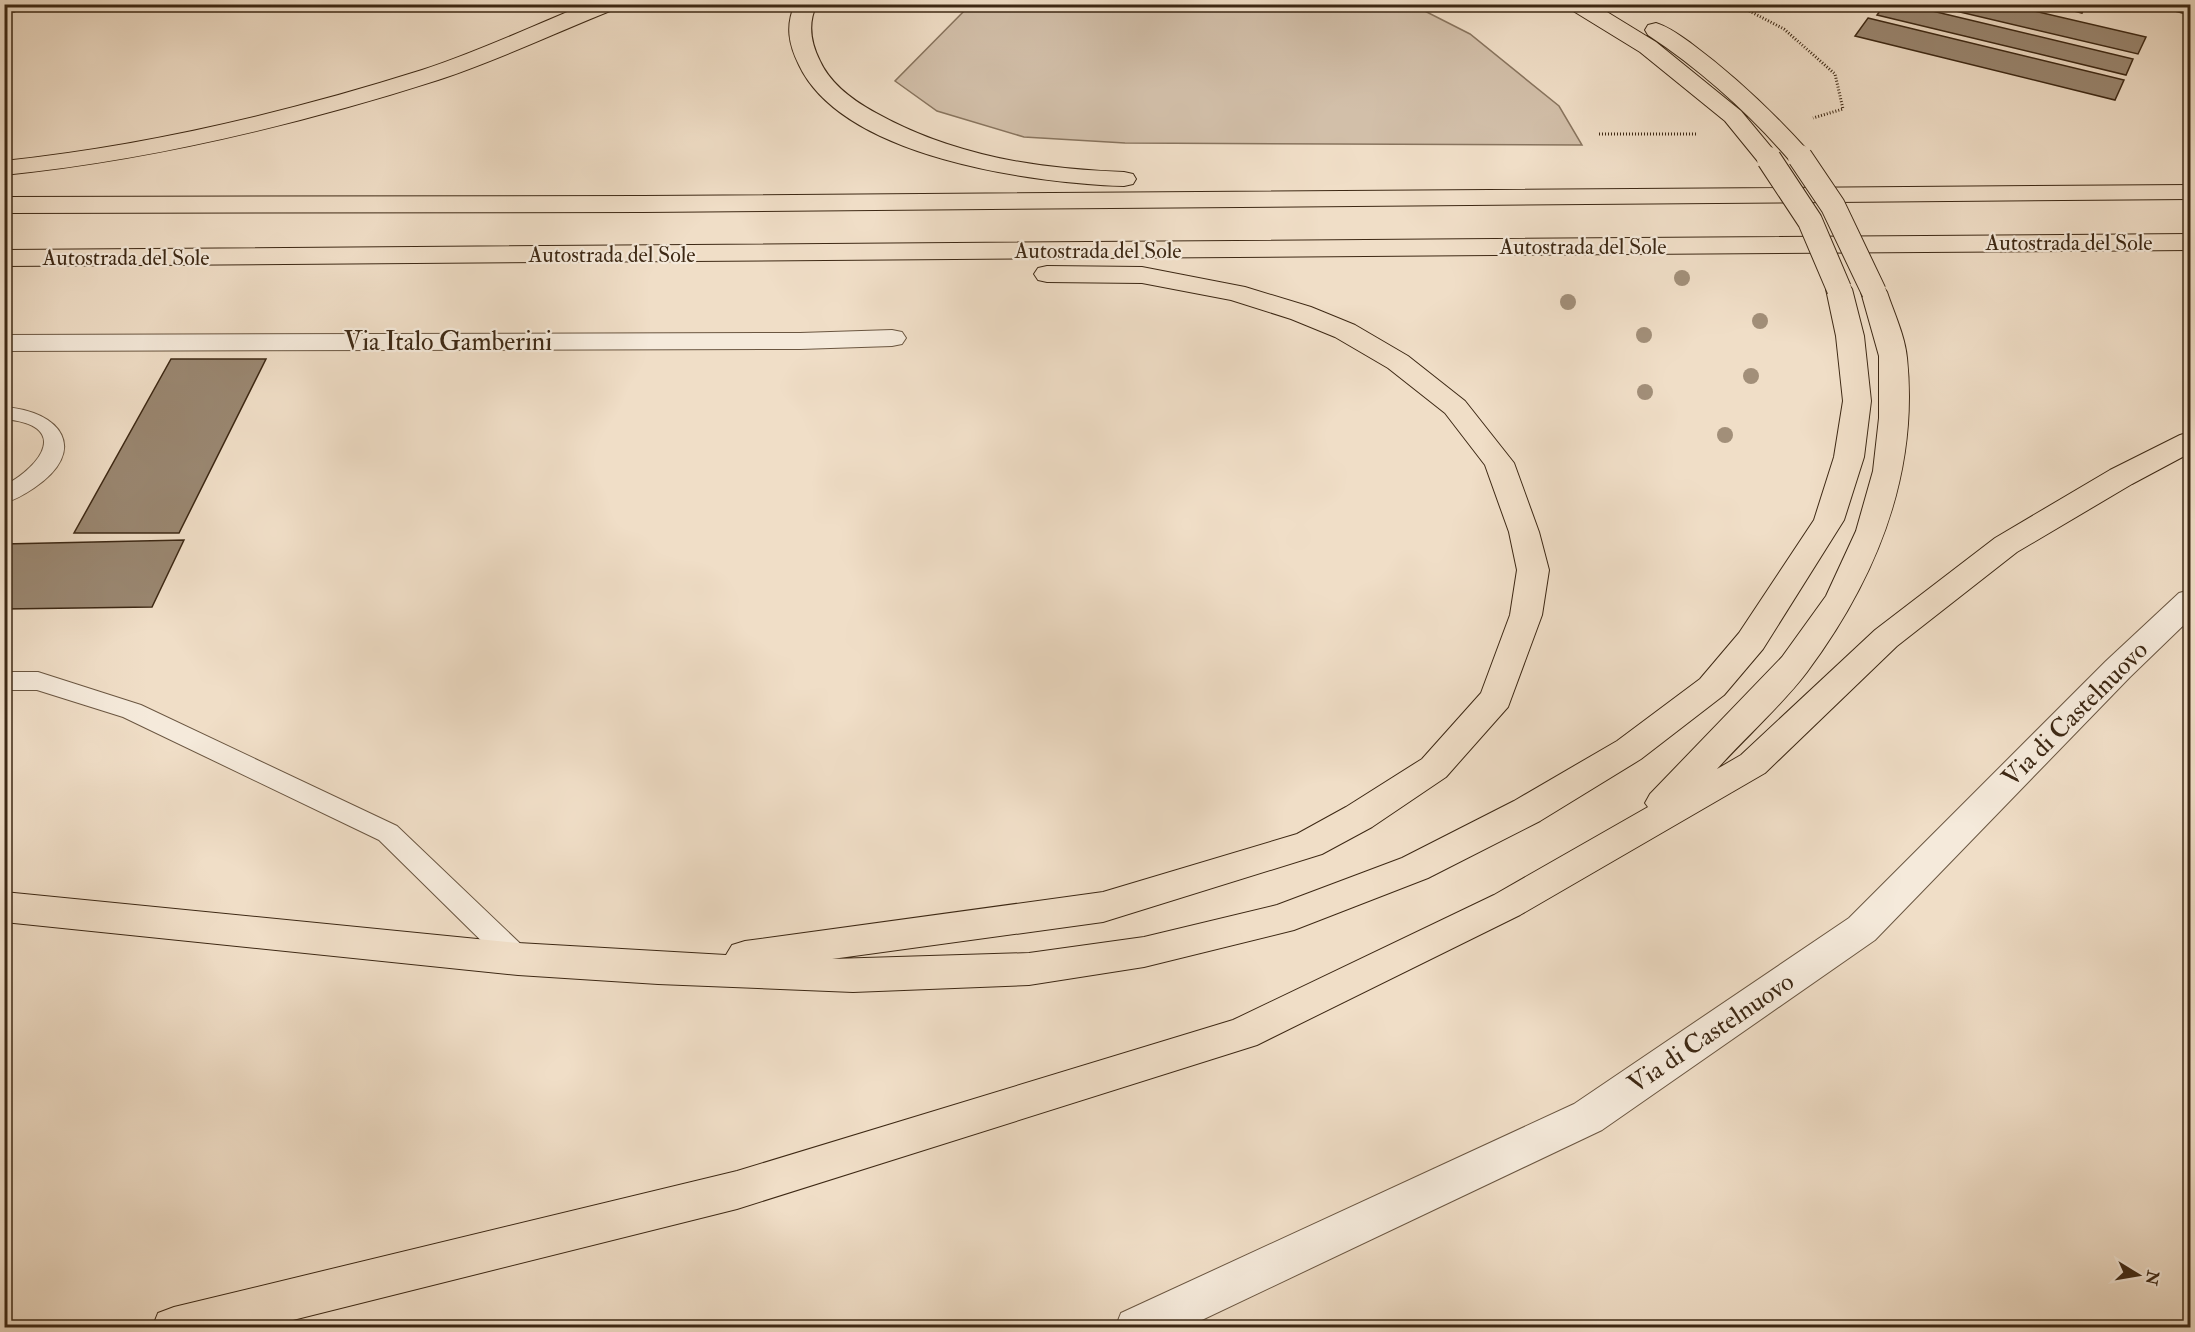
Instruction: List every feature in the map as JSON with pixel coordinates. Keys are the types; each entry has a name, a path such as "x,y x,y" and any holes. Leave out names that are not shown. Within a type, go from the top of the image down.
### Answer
{"highway":[{"path":"4,168 71,161 280,119 432,74 607,4"},
{"path":"806,4 798,31 807,63 826,88 858,114 919,143 990,165 1082,178 1375,178 1419,198"},
{"path":"4,907 518,959 658,968 853,976 1029,969 1144,952 1281,919 1415,868 1527,811 1629,750 1712,687 1751,641 1829,520 1849,457 1857,401 1850,336 1839,289 1810,221 1770,159 1732,117 1648,47 1578,4"},
{"path":"1613,4 1682,46 1722,78 1771,122 1822,184 1842,217 1874,292 1893,356 1893,418 1888,471 1871,531 1840,599 1794,665 1637,830"},
{"name":"Autostrada del Sole","path":"4,205 643,204 2190,192"},
{"name":"Autostrada del Sole","path":"4,258 2190,242"},
{"path":"658,968 1103,906 1309,844 1359,817 1434,768 1496,698 1526,615 1533,570 1524,532 1499,464 1455,407 1398,362 1345,331 1300,313 1236,293 1142,275 928,273 884,253"},
{"path":"174,1328 737,1190 1243,1033 1507,905 1753,764 1886,638 2006,545 2121,477 2190,441"}],"street":[{"name":"Via Italo Gamberini","path":"4,343 800,341 892,338"},
{"name":"Via di Castelnuovo","path":"1137,1328 1588,1118 1852,936 1862,929 2118,669 2190,601"}],"lane":[{"path":"4,414 33,418 47,426 54,438 53,453 44,468 27,483 4,496"},
{"path":"4,681 38,681 132,711 388,833 518,959"}],"path":[{"path":"1736,4 1785,29 1835,74 1843,109 1809,120"},
{"path":"1599,134 1699,134"}],"shaded area":[{"path":"970,5 1413,5 1470,34 1559,106 1582,145 1125,143 1024,137 937,111 895,81"}],"building":[{"path":"4,4 34,4 14,12 4,8"},
{"path":"1885,4 1903,4 2133,59 2126,75 1877,15"},
{"path":"1926,4 2004,4 2146,37 2138,54"},
{"path":"2048,4 2086,4 2082,13"},
{"path":"2148,4 2190,4 2190,15"},
{"path":"1868,18 2124,80 2115,100 1855,36"},
{"path":"171,359 266,359 179,533 74,533"},
{"path":"184,540 152,607 4,609 4,544"}]}
